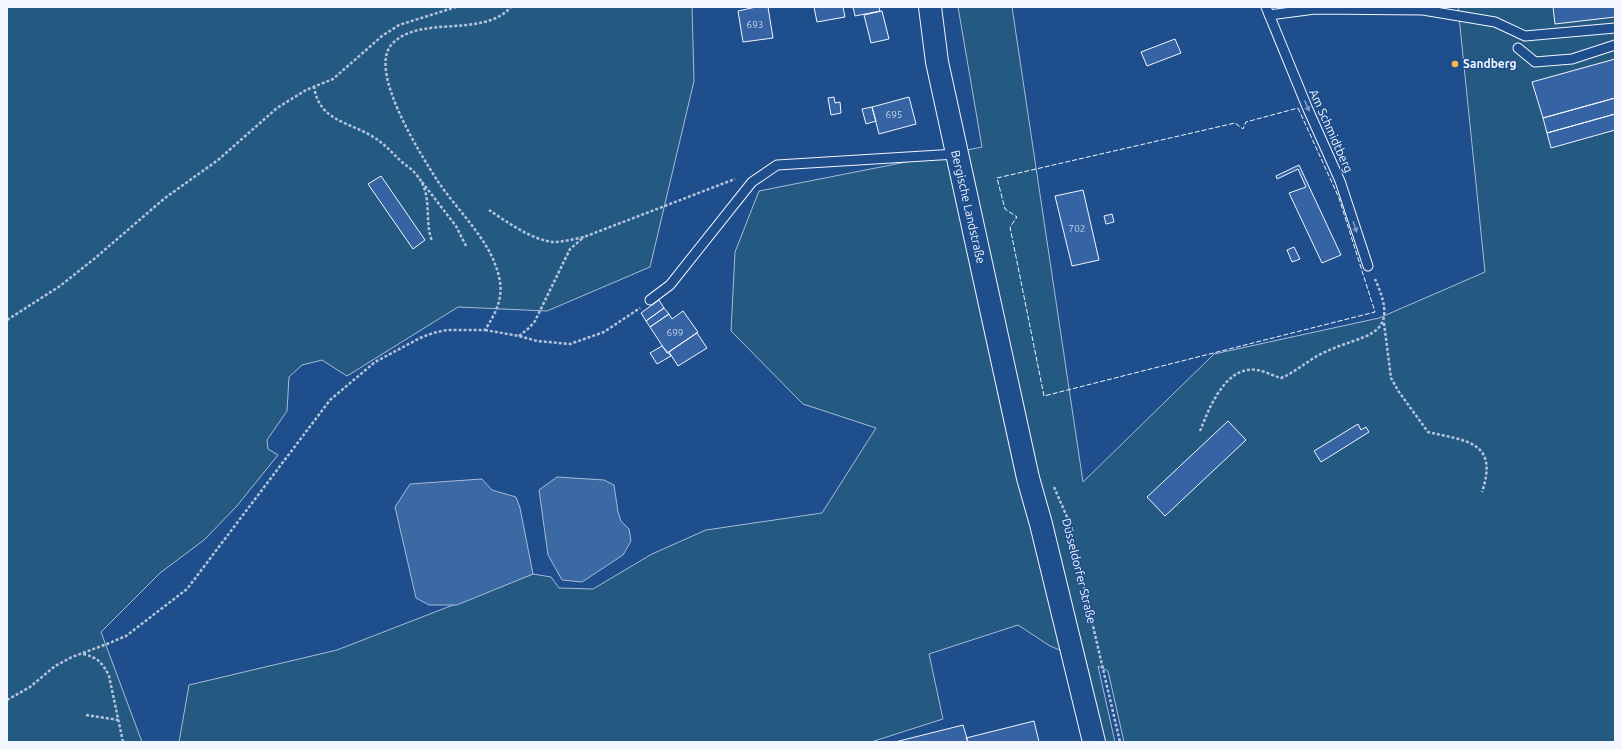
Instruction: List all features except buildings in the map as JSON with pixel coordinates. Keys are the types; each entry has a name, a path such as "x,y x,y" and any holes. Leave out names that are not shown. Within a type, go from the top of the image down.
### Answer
{"main road":[{"name":"Bergische Landstraße","path":"930,7 937,62 956,154 1028,478 1041,524 1094,742"}],"lane":[{"path":"1268,11 1315,9 1423,10 1495,22 1525,36 1615,28"},
{"name":"Am Schmidtberg","path":"1268,11 1340,180 1368,266"},
{"path":"1518,48 1535,62 1572,59 1615,45"},
{"path":"650,300 670,285 752,182 777,165 798,162 956,154"}],"path":[{"path":"7,320 60,286 165,198 218,160 277,108 314,86 333,79 342,73 367,48 399,25 456,7"},
{"path":"485,330 499,302 500,284 496,268 479,236 436,180 407,128 387,81 385,58 392,44 414,31 484,21 499,16 511,7"},
{"path":"314,86 316,99 326,112 374,137 390,149 418,177 456,226 466,246"},
{"path":"489,210 516,229 553,242 584,237 739,177 765,172"},
{"path":"418,177 428,202 430,235 432,241"},
{"path":"519,336 535,321 570,249 584,237"},
{"path":"1368,266 1378,287 1382,301 1383,322 1391,378 1399,392 1428,432 1455,437 1477,446 1485,458 1487,473 1482,492"},
{"path":"7,700 30,687 55,666 72,657 126,636 187,589 330,400 375,362 420,338 447,330 485,330 519,336 536,341 570,344 604,332 650,300"},
{"path":"1200,432 1215,400 1223,387 1234,375 1244,371 1257,370 1281,378 1323,352 1365,337 1379,329 1383,322"},
{"name":"Düsseldorfer Straße","path":"1052,480 1067,516 1120,742"},
{"path":"82,654 96,658 104,667 108,676 123,742"},
{"path":"86,715 118,720"}],"shaded area":[{"path":"7,7 692,7 694,81 650,267 547,311 458,307 347,376 322,360 302,365 289,377 287,411 267,440 268,449 278,455 236,507 204,540 160,573 101,632 142,742 7,742"},
{"path":"958,7 1012,7 1083,482 1214,354 1379,318 1485,272 1458,7 1615,7 1615,742 1124,742 1108,671 1098,666 1115,742 1105,742 1086,661 1050,646 1018,625 929,654 943,719 871,742 179,742 189,685 337,650 533,574 551,577 559,588 593,589 652,554 706,530 822,513 876,428 803,404 731,331 735,252 759,191 982,147"},
{"path":"557,477 604,480 614,485 618,512 621,521 629,529 631,541 623,555 582,582 562,580 548,555 539,490"},
{"path":"482,479 492,490 516,497 520,508 533,574 457,605 429,605 416,598 395,507 410,484"}],"fence":[{"path":"1298,108 1339,198 1375,312 1044,396 1010,227 1017,217 1005,209 997,178 1235,123 1243,129 1246,122 1298,108"}],"place":[{"name":"Sandberg","path":"1455,64"}]}
